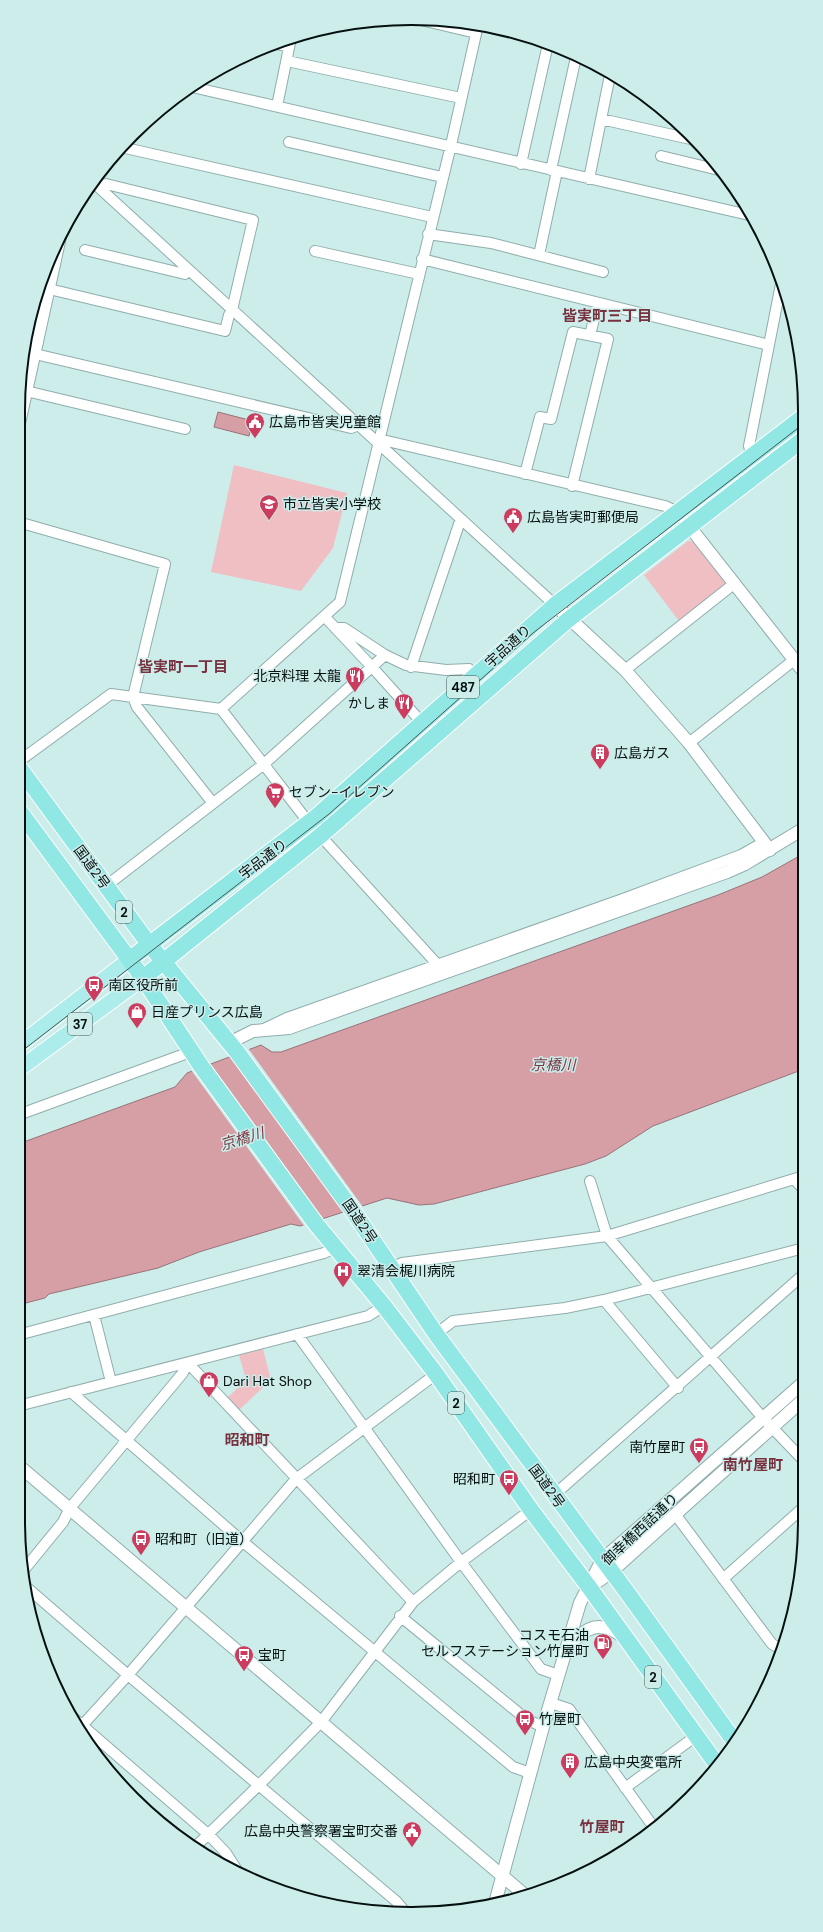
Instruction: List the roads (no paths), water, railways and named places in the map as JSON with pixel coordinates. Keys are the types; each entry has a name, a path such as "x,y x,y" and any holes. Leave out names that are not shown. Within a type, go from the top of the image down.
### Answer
{"highway":[{"name":"宇品通り","path":"129,960 310,823 555,605 798,421"},
{"name":"宇品通り","path":"143,978 320,836 568,618 798,443"},
{"name":"国道2号","path":"25,776 149,944 233,1048 353,1211 436,1334 731,1737"},
{"name":"国道2号","path":"25,819 143,978 193,1051 201,1066 316,1224 334,1248 384,1306 436,1374 531,1510 589,1587 714,1761"}],"main road":[{"name":"37","path":"25,1041 129,960"},
{"name":"37","path":"25,1065 143,978"}],"street":[{"path":"221,709 340,602 432,217 451,145 477,30"},
{"path":"277,106 290,45"},
{"path":"521,164 547,50"},
{"path":"287,61 461,98"},
{"path":"539,255 575,62"},
{"path":"589,179 609,80"},
{"path":"199,89 451,145 521,164 744,214"},
{"path":"601,119 685,138"},
{"path":"289,142 442,177"},
{"path":"128,149 432,217"},
{"path":"661,156 712,168"},
{"path":"49,289 225,331 229,314 232,310 254,220 106,184 99,185"},
{"path":"98,186 379,442 625,670 688,743 767,846"},
{"path":"428,234 491,243 604,272"},
{"path":"85,250 185,274 188,270"},
{"path":"315,251 419,274"},
{"path":"422,259 769,345"},
{"path":"55,263 26,391 185,429"},
{"path":"590,335 598,303"},
{"path":"752,457 749,446 769,345 782,304"},
{"path":"525,474 540,417 551,419 573,332 608,339 572,486"},
{"path":"31,343 36,348 350,428 359,425"},
{"path":"379,442 387,441 572,486 665,506 678,512 690,525 798,666"},
{"path":"411,667 459,524 462,520"},
{"path":"25,524 165,564 133,697 137,707 212,802"},
{"path":"625,670 735,583"},
{"path":"325,617 434,736"},
{"path":"335,628 344,628 385,655 411,667 446,670 469,669 476,675"},
{"path":"106,886 212,802 264,764 385,655"},
{"path":"688,743 794,660"},
{"path":"25,757 111,694 221,709 320,836 437,964"},
{"path":"263,1030 287,1018 749,851 767,846 798,831"},
{"path":"233,1048 253,1031 289,1028 727,872 745,864 767,846"},
{"path":"25,1112 193,1051"},
{"path":"391,1268 402,1263 607,1236 798,1179"},
{"path":"590,1181 607,1236 652,1286 762,1418 798,1455"},
{"path":"25,1333 324,1253 334,1248"},
{"path":"436,1334 453,1321 565,1308 604,1300 652,1286 798,1250"},
{"path":"554,1496 678,1388 798,1279"},
{"path":"604,1300 678,1388"},
{"path":"25,1404 368,1316 384,1306"},
{"path":"94,1315 111,1382"},
{"path":"297,1334 461,1562 541,1669 558,1676"},
{"path":"28,1565 62,1522 70,1508 182,1374 188,1363"},
{"path":"188,1363 412,1602"},
{"path":"83,1724 128,1675 296,1479 436,1374"},
{"name":"御幸橋西詰通り","path":"497,1898 558,1676 580,1603 589,1587 607,1566 762,1418 798,1387"},
{"path":"71,1392 242,1541 513,1767 530,1773"},
{"name":"御幸橋西詰通り","path":"607,1566 675,1514 798,1404"},
{"path":"25,1472 70,1508 185,1608 520,1891"},
{"path":"199,1843 321,1722 412,1602 461,1562 531,1510"},
{"path":"723,1579 798,1512"},
{"path":"675,1514 772,1644 776,1646"},
{"path":"31,1591 128,1675 396,1900 401,1907"},
{"path":"400,1616 526,1719 543,1727"},
{"path":"567,1648 586,1630 599,1627 610,1628 628,1642"},
{"path":"551,1703 569,1709 651,1824"},
{"path":"89,1734 209,1835 226,1853 232,1862"},
{"path":"625,1788 696,1736"}],"water":[{"path":"218,412 253,421 249,436 214,427"},
{"name":"京橋川","path":"798,857 798,1071 653,1126 606,1156 585,1164 434,1204 419,1205 387,1198 300,1226 291,1224 199,1252 158,1268 49,1294 45,1298 25,1303 25,1141 175,1087 187,1073 261,1045 272,1052 281,1052 718,895 762,877"}],"tram line":[{"path":"25,1049 329,814 533,633 798,428"}],"place":[{"name":"広島市皆実児童館","path":"255,439"},
{"name":"市立皆実小学校","path":"269,521"},
{"name":"広島皆実町郵便局","path":"513,534"},
{"name":"北京料理 太龍","path":"355,693"},
{"name":"かしま","path":"404,720"},
{"name":"広島ガス","path":"600,770"},
{"name":"セブン-イレブン","path":"275,809"},
{"name":"南区役所前","path":"94,1002"},
{"name":"日産プリンス広島","path":"137,1029"},
{"name":"翠清会梶川病院","path":"343,1288"},
{"name":"Dari Hat Shop","path":"209,1398"},
{"name":"南竹屋町","path":"699,1464"},
{"name":"昭和町","path":"509,1496"},
{"name":"昭和町（旧道）","path":"141,1556"},
{"name":"コスモ石油 セルフステーション竹屋町","path":"603,1660"},
{"name":"宝町","path":"244,1672"},
{"name":"竹屋町","path":"525,1736"},
{"name":"広島中央変電所","path":"570,1779"},
{"name":"広島中央警察署宝町交番","path":"412,1848"}],"district":[{"name":"皆実町三丁目","path":"607,316"},
{"name":"皆実町一丁目","path":"183,667"},
{"name":"昭和町","path":"247,1440"},
{"name":"南竹屋町","path":"753,1465"},
{"name":"竹屋町","path":"602,1827"}]}
